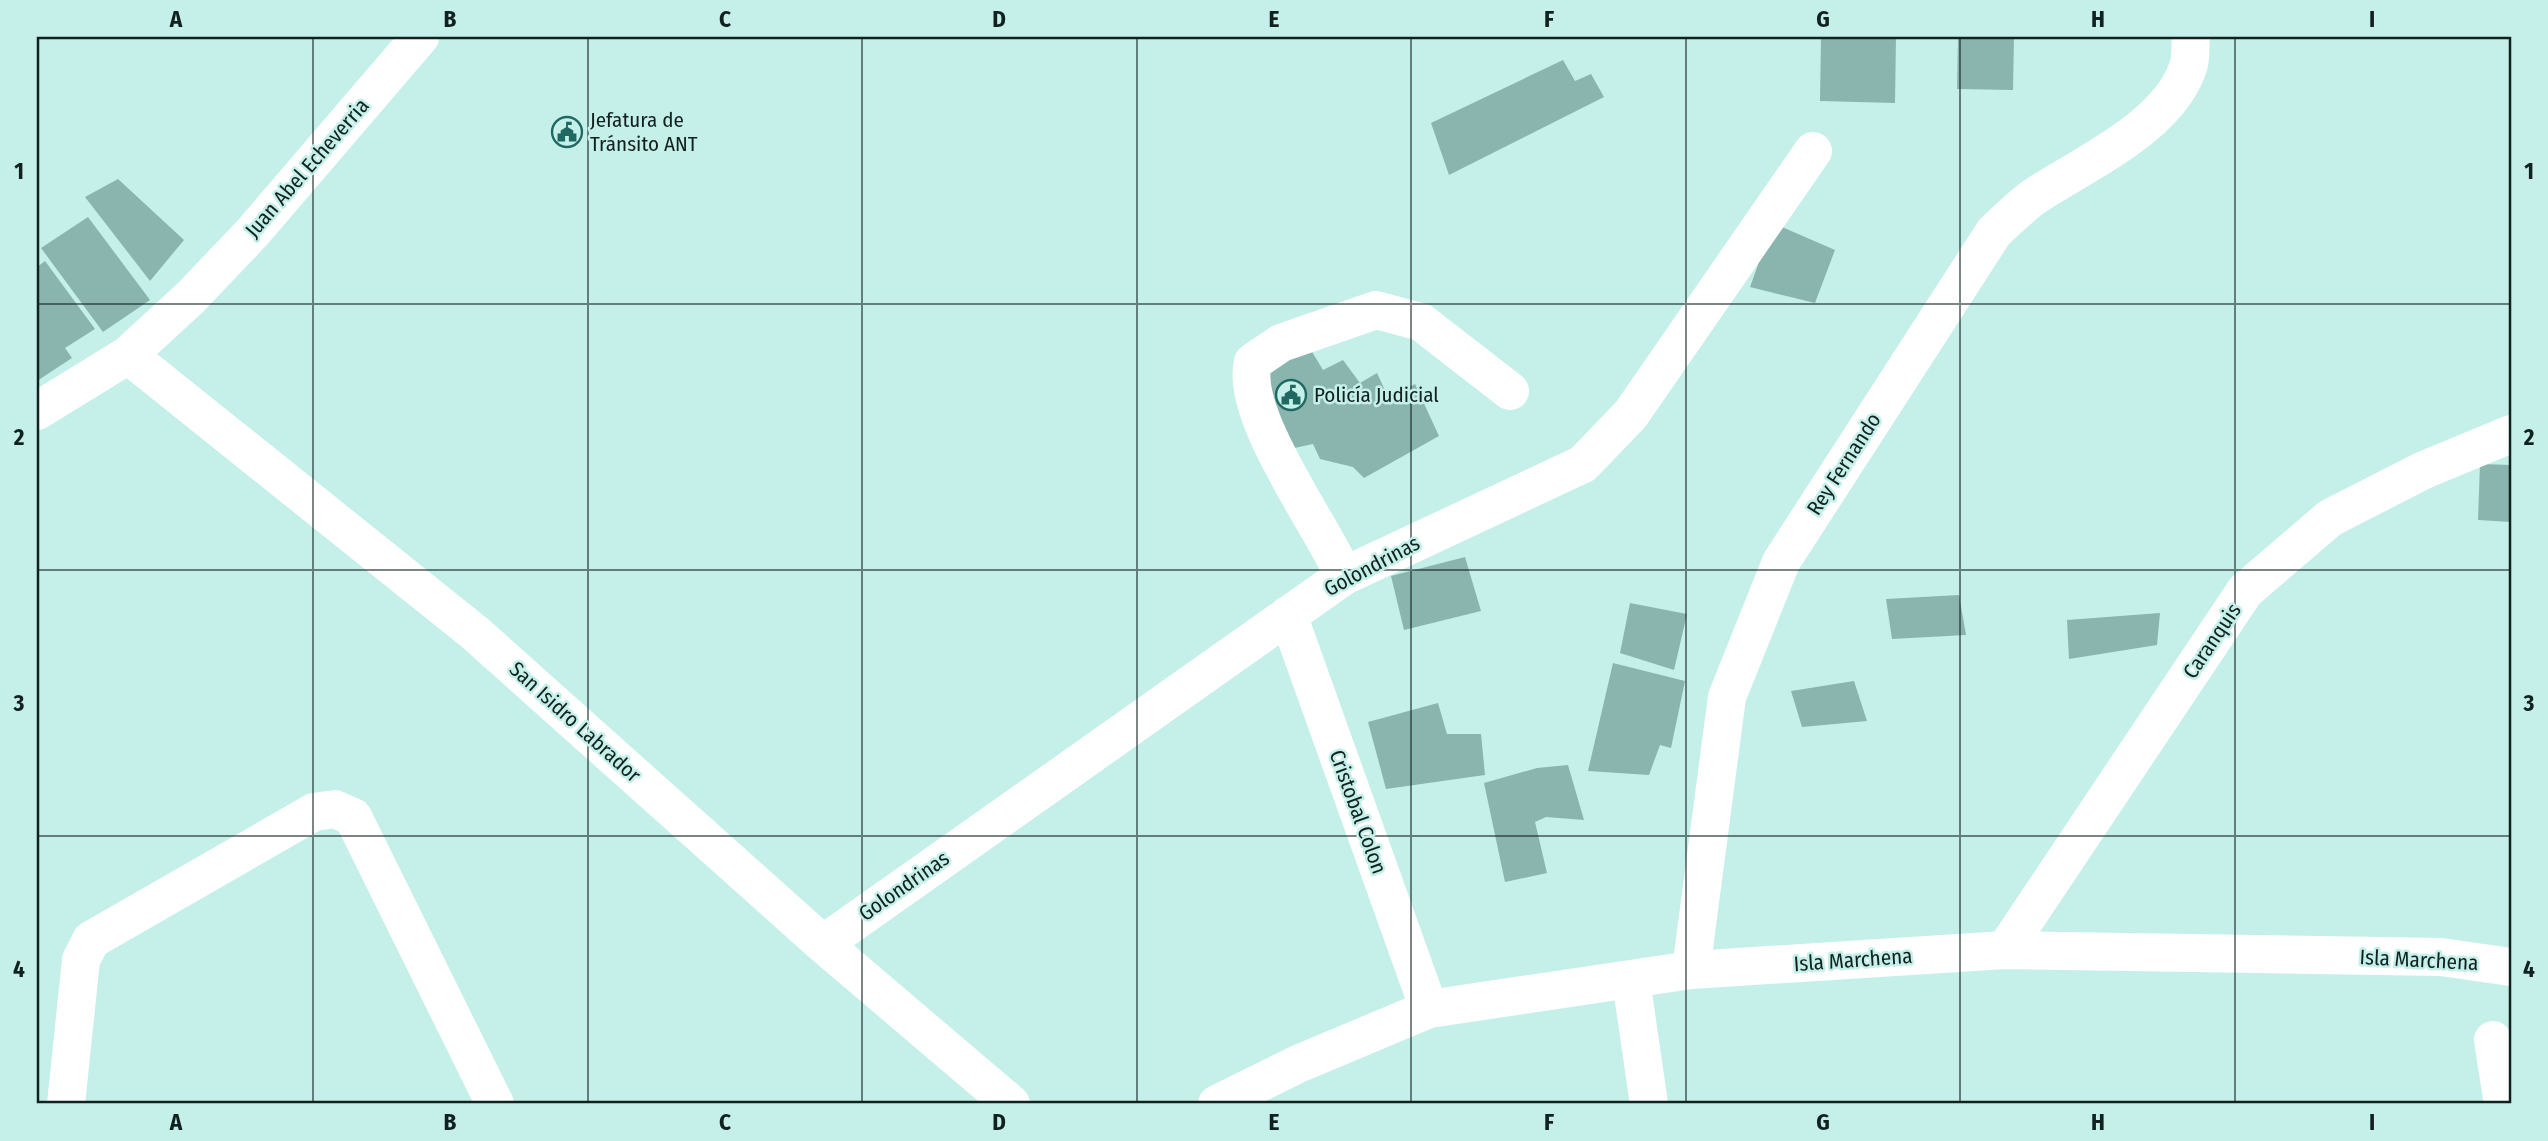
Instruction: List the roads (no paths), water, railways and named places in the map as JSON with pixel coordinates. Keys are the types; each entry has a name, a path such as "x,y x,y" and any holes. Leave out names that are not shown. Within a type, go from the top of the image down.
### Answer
{"street":[{"name":"Juan Abel Echeverria","path":"37,411 128,355 191,297 261,222 420,37"},
{"name":"Rey Fernando","path":"1691,970 1727,696 1781,562 1994,232 2034,197 2092,163 2148,121 2173,94 2190,50"},
{"name":"Golondrinas","path":"823,944 1344,576 1583,464 1631,414 1813,151"},
{"path":"1344,576 1264,426 1252,391 1250,373 1253,362 1280,343 1376,310 1421,322 1510,391"},
{"name":"San Isidro Labrador","path":"128,355 475,633 823,944 1012,1104"},
{"name":"Caranquis","path":"2005,950 2245,591 2330,518 2424,470 2511,434"},
{"name":"Cristobal Colon","path":"1288,615 1429,1009"},
{"path":"66,1104 81,960 91,940 314,812 335,809 353,817 495,1104"},
{"name":"Isla Marchena","path":"1217,1104 1298,1064 1429,1009 1691,970 2005,950 2441,957 2511,967"},
{"path":"1631,981 1649,1104"},
{"path":"2493,1040 2503,1104"}],"place":[{"name":"Jefatura de Tránsito ANT","path":"567,132"},
{"name":"Policía Judicial","path":"1291,395"}]}
